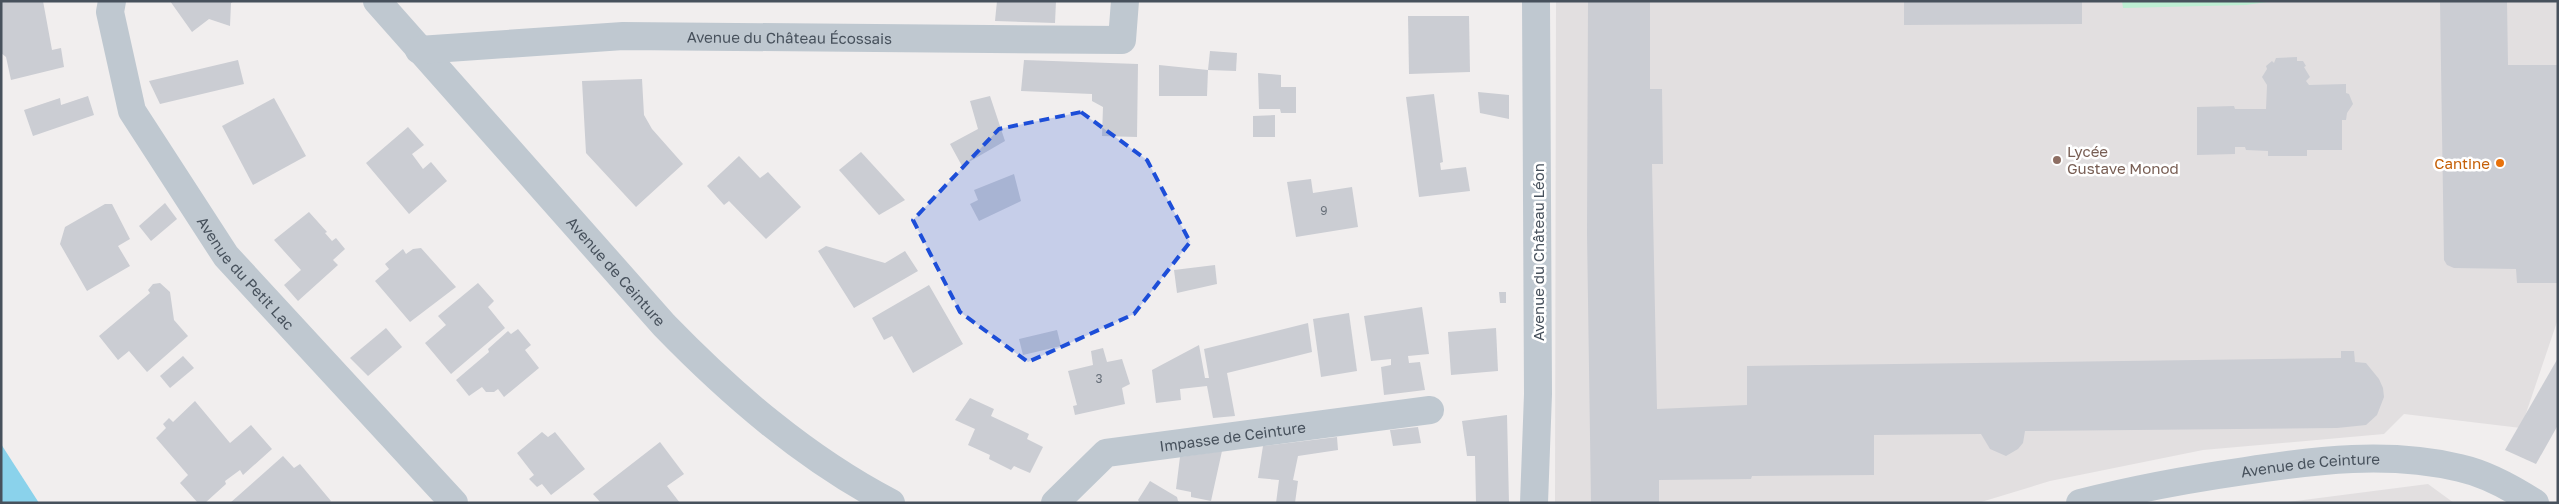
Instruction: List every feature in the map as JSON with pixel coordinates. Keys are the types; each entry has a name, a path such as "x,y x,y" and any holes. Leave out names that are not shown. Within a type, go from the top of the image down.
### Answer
{"street":[{"name":"Avenue du Petit Lac","path":"112,1 110,12 132,111 226,256 454,503"},
{"name":"Avenue de Ceinture","path":"377,1 664,326 705,368 755,411 806,450 891,503"},
{"name":"Avenue du Château Écossais","path":"419,50 623,36 1122,40 1124,1"},
{"name":"Avenue du Château Léon","path":"1534,503 1538,394 1536,1"},
{"name":"Impasse de Ceinture","path":"1055,503 1106,453 1430,410"},
{"name":"Avenue de Ceinture","path":"2080,503 2164,484 2264,468 2315,461 2388,458 2423,461 2461,468 2489,477 2535,503"},
{"name":"Avenue de Ceinture","path":"2162,503 2272,483 2383,475 2462,485 2508,503"}],"highlighted area":[{"path":"1081,112 1147,160 1190,242 1134,314 1028,362 960,312 913,220 999,129"}],"shaded area":[{"name":"Lycée Gustave Monod","path":"1556,1 2558,1 2558,319 2521,428 2404,414 2384,434 2203,450 2050,481 1978,503 1555,503"},
{"path":"2428,484 2454,503 2280,503"}],"green space":[{"path":"2122,1 2274,1 2246,5 2123,8"}],"water":[{"path":"1,444 39,503 1,503"}],"building":[{"path":"1,1 43,1 52,50 61,48 64,67 11,80 6,57 1,53"},
{"path":"170,1 234,1 231,3 230,26 209,19 192,32"},
{"path":"997,1 1056,1 1055,23 995,21"},
{"path":"1588,1 1650,1 1650,89 1662,89 1663,164 1652,164 1657,409 1747,405 1747,366 2341,358 2341,351 2354,351 2355,362 2366,363 2379,379 2383,388 2384,397 2377,415 2366,425 2337,428 2025,431 2023,443 2018,449 2006,456 1990,449 1981,434 1874,435 1874,475 1752,476 1751,479 1659,480 1659,503 1591,503 1587,233"},
{"path":"1904,1 2082,1 2082,24 1904,25"},
{"name":"Cantine","path":"2440,1 2507,1 2508,65 2558,65 2558,283 2517,283 2516,269 2454,268 2447,265 2444,260"},
{"path":"1408,16 1469,16 1470,72 1409,74"},
{"path":"1210,51 1237,53 1236,71 1208,70"},
{"path":"2297,57 2297,61 2303,61 2306,66 2304,67 2310,77 2306,81 2309,85 2346,84 2346,93 2349,94 2353,104 2347,113 2346,120 2342,120 2342,150 2307,150 2307,156 2268,156 2268,151 2246,150 2245,147 2235,147 2235,154 2197,155 2197,107 2234,106 2235,109 2266,109 2267,85 2262,77 2267,69 2266,66 2272,61 2274,63 2276,58"},
{"path":"238,60 244,84 160,104 149,81"},
{"path":"1024,60 1138,64 1137,137 1102,136 1103,107 1092,101 1092,94 1021,91"},
{"path":"1159,65 1208,70 1207,96 1159,96"},
{"path":"1258,73 1281,75 1281,87 1296,87 1296,113 1281,113 1280,109 1259,109"},
{"path":"642,79 644,115 652,129 683,164 636,207 586,153 582,81"},
{"path":"1478,92 1509,95 1509,119 1480,113"},
{"path":"1434,94 1443,162 1440,163 1441,170 1466,167 1470,191 1419,197 1406,97"},
{"path":"88,96 94,115 33,136 24,110 60,98 61,105"},
{"path":"990,96 1005,141 962,166 950,144 978,129 970,101"},
{"path":"274,98 306,156 253,185 222,126"},
{"path":"1275,115 1275,137 1253,137 1253,116"},
{"path":"408,127 424,145 412,154 423,169 431,162 447,181 409,214 366,163"},
{"path":"861,152 905,200 879,215 839,170"},
{"path":"739,156 760,178 768,172 801,207 766,239 729,201 724,205 707,186"},
{"path":"1014,174 1021,201 979,221 970,204 978,200 974,190"},
{"path":"1311,179 1313,193 1352,187 1358,227 1296,237 1287,182"},
{"path":"165,203 177,219 151,241 139,226"},
{"path":"105,204 112,204 130,239 118,246 130,266 87,291 60,244 65,227"},
{"path":"309,212 327,232 325,233 332,241 336,238 345,249 333,260 338,265 298,301 284,285 301,270 274,240"},
{"path":"826,246 885,263 905,251 918,271 854,308 818,251"},
{"path":"421,248 456,287 410,322 375,281 389,269 385,264 403,249 406,254 413,249"},
{"path":"1215,265 1217,284 1177,293 1174,270"},
{"path":"160,283 170,292 174,320 188,336 147,372 129,351 118,360 99,336 150,293 148,290 153,284"},
{"path":"478,283 494,301 488,307 505,328 451,374 425,343 446,325 438,316"},
{"path":"929,285 963,344 913,373 892,336 884,340 872,318"},
{"path":"1499,292 1506,292 1506,303 1500,303"},
{"path":"1422,307 1429,354 1408,356 1409,363 1420,362 1425,390 1384,395 1381,367 1391,365 1391,359 1371,361 1364,316"},
{"path":"1349,313 1357,371 1321,377 1313,319"},
{"path":"1308,323 1312,352 1227,373 1235,416 1213,418 1207,386 1180,389 1181,400 1156,403 1152,370 1199,345 1205,378 1209,378 1204,349"},
{"path":"386,328 402,347 368,376 350,358"},
{"path":"1496,328 1498,371 1451,375 1448,332"},
{"path":"518,329 531,345 525,350 539,368 504,397 498,389 494,392 486,392 482,387 469,396 456,380 489,352 488,349 508,331 511,334"},
{"path":"1057,330 1061,346 1023,355 1019,339"},
{"path":"1103,348 1107,362 1122,359 1130,384 1122,388 1125,404 1075,415 1073,406 1077,405 1068,371 1093,365 1091,351"},
{"path":"183,356 194,368 170,388 160,376"},
{"path":"2558,358 2558,425 2536,464 2505,450"},
{"path":"970,398 994,409 991,416 1029,434 1027,439 1043,447 1030,473 1014,466 1011,470 989,459 990,455 968,445 975,429 955,420"},
{"path":"195,401 230,443 251,425 272,449 243,475 240,470 225,481 226,484 205,503 198,503 180,483 188,475 156,438 166,428 163,424 169,418 173,422"},
{"path":"1507,415 1509,503 1476,503 1475,456 1467,456 1462,421"},
{"path":"1418,427 1421,443 1393,446 1390,430"},
{"path":"542,432 548,437 555,432 585,469 551,495 542,484 537,487 529,479 534,475 517,453"},
{"path":"1337,437 1338,450 1298,456 1293,480 1298,481 1295,503 1276,503 1279,480 1258,478 1263,446"},
{"path":"660,442 684,474 667,486 680,503 601,503 593,494"},
{"path":"1222,451 1211,501 1191,497 1191,492 1176,489 1180,457"},
{"path":"283,456 294,468 300,464 331,501 329,503 230,503"},
{"path":"1150,481 1177,497 1181,503 1140,503 1138,500"}],"place":[{"name":"Lycée Gustave Monod","path":"2057,160"},
{"name":"Cantine","path":"2500,163"}]}
